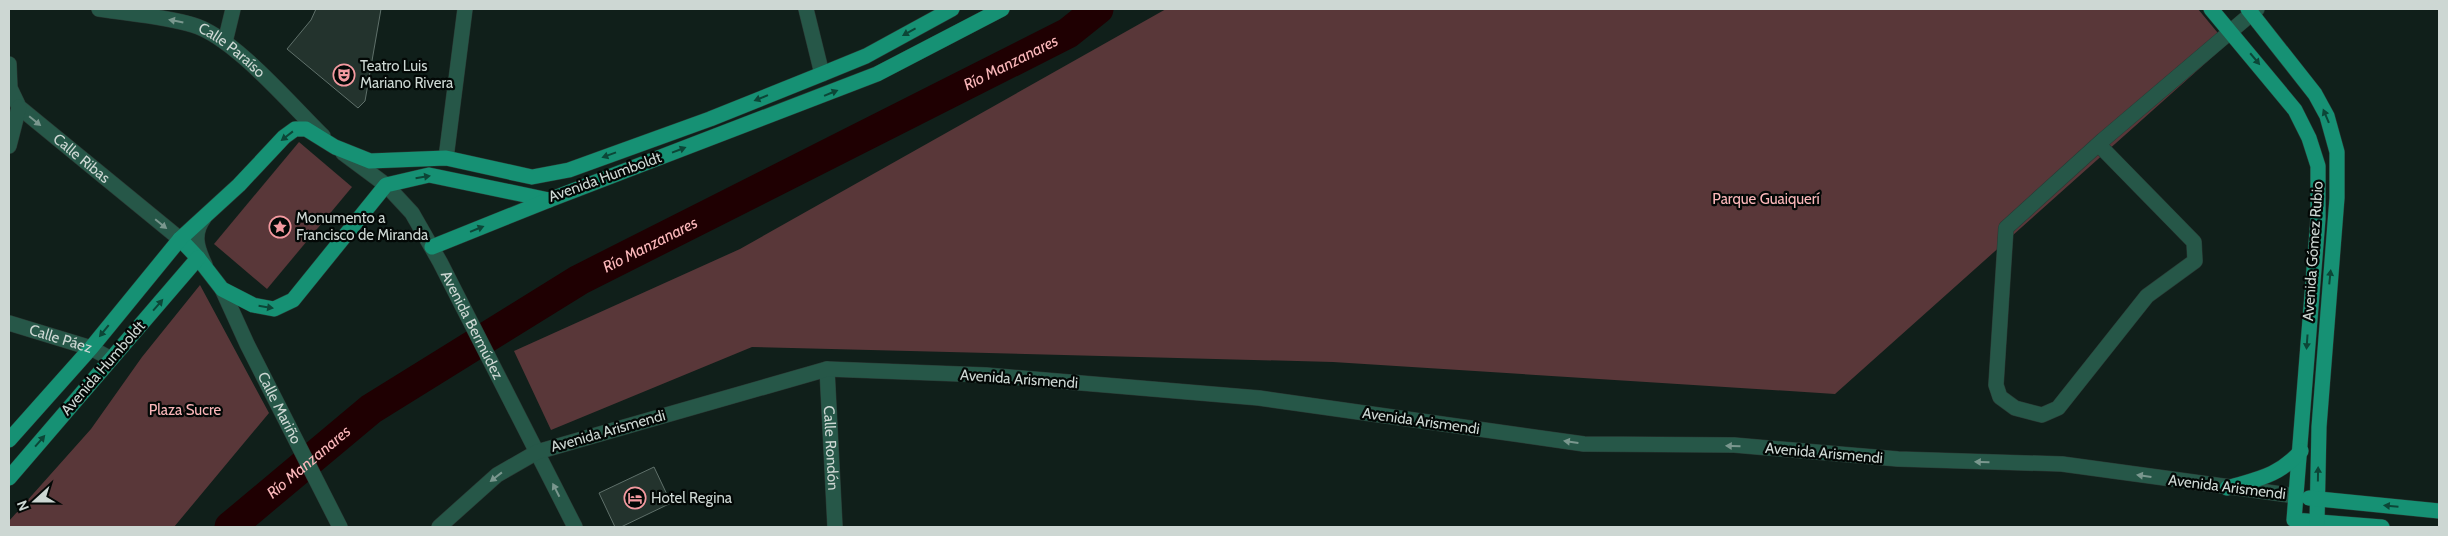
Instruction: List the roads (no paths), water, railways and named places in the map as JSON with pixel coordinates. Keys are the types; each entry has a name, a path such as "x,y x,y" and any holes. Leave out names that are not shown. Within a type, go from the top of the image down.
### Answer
{"main road":[{"name":"Avenida Humboldt","path":"9,440 91,348 180,239 239,185 284,137 295,129 306,129 335,148 370,161 446,158 532,177 569,170 822,74 866,56 952,9"},
{"name":"Avenida Humboldt","path":"386,185 429,175 549,200 878,74 1002,9"},
{"name":"Avenida Gómez Rubio","path":"2211,9 2295,110 2309,138 2318,166 2318,219 2301,451 2293,523"},
{"name":"Avenida Gómez Rubio","path":"2252,10 2315,94 2327,116 2337,152 2337,198 2319,427 2317,525"},
{"path":"180,239 203,264 222,289 253,305 274,309 293,300 386,185"},
{"path":"432,247 549,200"},
{"name":"Avenida Humboldt","path":"9,478 111,359 203,264"},
{"path":"2227,488 2271,475 2283,469 2301,451"},
{"name":"Avenida Arismendi","path":"2296,496 2318,500 2439,511"},
{"name":"Avenida Arismendi","path":"2293,523 2382,527"}],"street":[{"name":"Calle Paraíso","path":"99,9 194,25 210,32 225,42 264,77 335,148"},
{"path":"225,42 233,9"},
{"path":"446,158 465,9"},
{"path":"806,9 822,74"},
{"path":"2101,143 2101,147 2194,242 2195,262 2147,296 2058,408 2042,415 2015,408 2000,397 1996,385 2006,228 2101,143 2231,31 2252,10"},
{"name":"Calle Ribas","path":"9,66 10,88 19,107 180,239"},
{"path":"9,146 19,107"},
{"name":"Avenida Bermúdez","path":"335,148 386,185 412,212 440,262 575,527"},
{"path":"203,264 196,244 198,226 204,218"},
{"name":"Calle Mariño","path":"222,289 246,344 340,527"},
{"name":"Calle Páez","path":"9,324 91,348 111,359"},
{"name":"Avenida Arismendi","path":"438,527 497,475 537,452 826,368 986,376 1258,398 1584,444 1734,445 1898,459 2062,464 2296,496"},
{"name":"Calle Rondón","path":"826,368 835,527"}],"waterway":[{"name":"Río Manzanares","path":"230,527 371,409 579,280 1068,33 1098,9"}],"place":[{"name":"Teatro Luis Mariano Rivera","path":"344,75"},
{"name":"Monumento a Francisco de Miranda","path":"280,227"},
{"name":"Hotel Regina","path":"635,498"}],"park label":[{"name":"Parque Guaiquerí","path":"1766,199"},
{"name":"Plaza Sucre","path":"185,410"}]}
